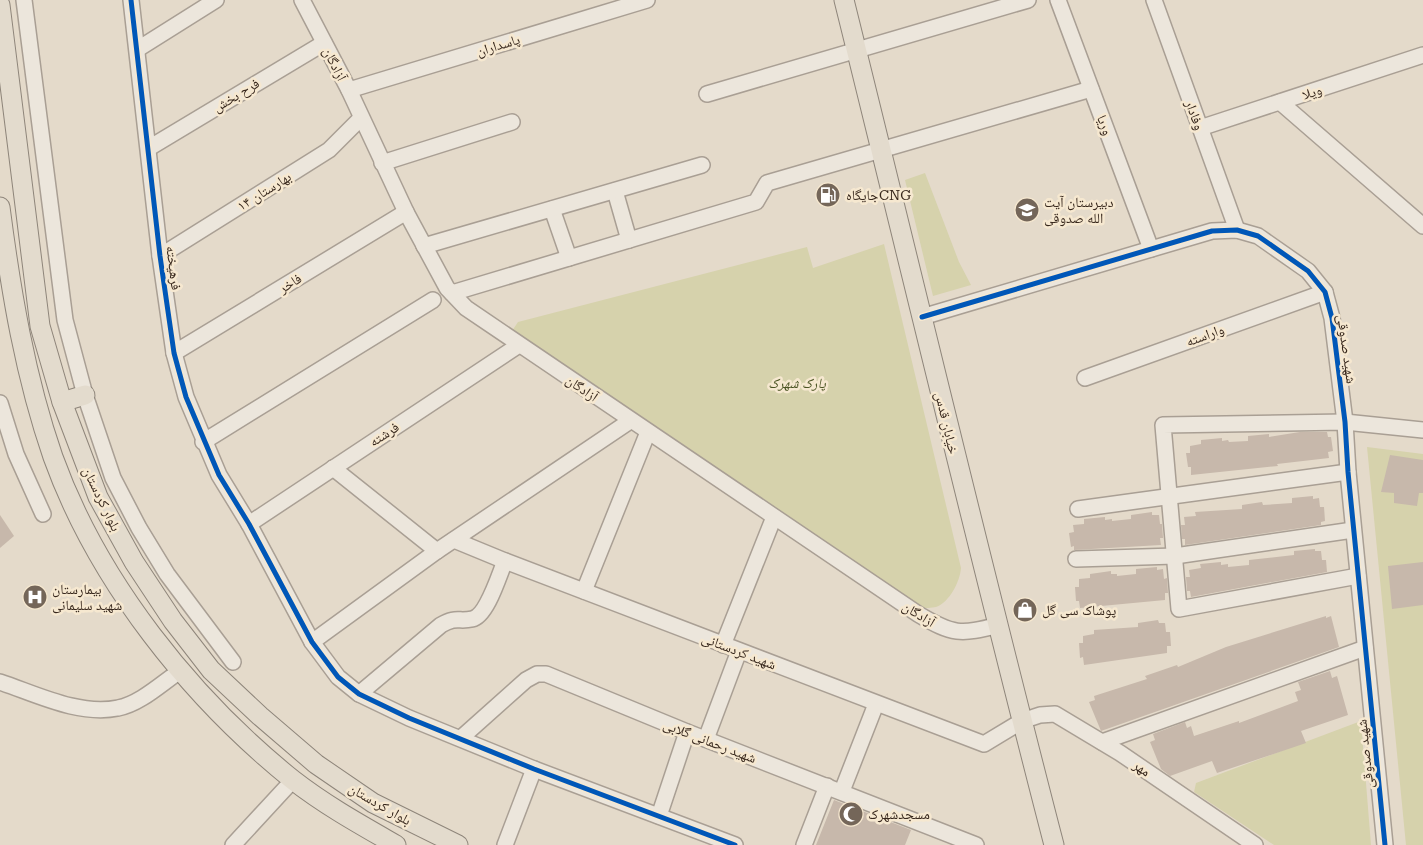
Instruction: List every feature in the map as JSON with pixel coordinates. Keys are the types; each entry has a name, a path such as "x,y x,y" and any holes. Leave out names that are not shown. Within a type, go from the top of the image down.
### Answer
{"main road":[{"name":"خیابان قدس","path":"844,0 967,507 1000,625 1022,722 1054,845"},
{"name":"بلوار کردستان","path":"0,5 40,326 62,402 98,496 134,562 172,622 211,670 260,716 316,764 374,803 458,845"},
{"name":"بلوار کردستان","path":"0,207 12,298 36,401 54,459 73,502 111,575 151,636 180,671 242,734 293,780 350,819 396,845"},
{"path":"0,320 12,298"},
{"path":"62,402 86,395"}],"street":[{"path":"24,0 65,320 86,395 113,478 139,528 167,574 233,662"},
{"name":"فرهیخته","path":"131,0 160,256 174,352 186,397 203,442 219,475 249,524 312,642 338,677 359,694 409,718 534,769 735,845"},
{"path":"138,49 216,0"},
{"name":"آزادگان","path":"302,0 424,246 452,293 466,308 630,421 944,630 971,632 1000,625"},
{"name":"پاسداران","path":"348,90 604,6 648,0"},
{"path":"707,94 856,52 1028,0"},
{"name":"وریا","path":"1058,0 1151,249"},
{"name":"وفادار","path":"1154,0 1237,230"},
{"name":"فرح بخش","path":"149,148 324,43"},
{"name":"ویلا","path":"1200,128 1423,55"},
{"path":"452,293 756,202 767,183 1091,89"},
{"path":"1280,102 1423,226"},
{"name":"بهارستان ۱۴","path":"160,256 329,150 361,118"},
{"path":"382,163 512,122"},
{"path":"424,246 702,166"},
{"path":"615,191 629,240"},
{"path":"552,209 568,258"},
{"name":"فاخر","path":"174,352 406,212"},
{"name":"شهید صدوقی","path":"922,318 1212,231 1237,230 1258,236 1284,252 1308,271 1324,292 1332,318 1346,422 1348,472 1385,845"},
{"name":"واراسته","path":"1085,378 1324,292"},
{"path":"203,442 432,300"},
{"name":"فرشته","path":"249,524 519,345"},
{"path":"0,402 16,454 43,514"},
{"path":"312,642 437,551 630,421"},
{"path":"1358,576 1179,608 1163,425 1346,422 1423,430"},
{"path":"584,591 648,432"},
{"path":"333,468 437,551"},
{"path":"1078,509 1348,472"},
{"path":"723,645 774,517"},
{"path":"1076,559 1174,556 1354,530"},
{"name":"شهید کردستانی","path":"454,540 984,744 1022,722"},
{"path":"359,694 441,625 453,618 473,619 482,613 505,561"},
{"path":"1102,742 1365,648"},
{"path":"706,739 739,651"},
{"path":"0,682 85,710 118,708 136,700 180,671"},
{"name":"شهید رحمانی گلابی","path":"461,738 526,680 537,674 546,674 687,732 976,845"},
{"path":"842,792 876,704"},
{"name":"مهر","path":"1022,722 1040,715 1055,714 1102,742 1255,845"},
{"path":"660,816 687,732"},
{"path":"506,845 534,769"},
{"path":"232,845 293,780"},
{"path":"804,845 827,786"}],"green space":[{"path":"925,173 959,262 971,285 933,296 905,180"},
{"name":"پارک شهرک","path":"884,244 961,568 959,579 950,596 936,607 920,608 653,424 512,331 518,322 807,247 813,268"},
{"path":"1367,447 1423,454 1423,845 1406,845"},
{"path":"1361,721 1371,845 1274,845 1194,792 1196,783"}],"building":[{"path":"1300,432 1327,432 1328,437 1331,437 1333,451 1328,452 1329,458 1277,464 1278,466 1191,475 1191,467 1188,467 1186,453 1190,453 1190,446 1201,444 1201,440 1222,438 1222,441 1228,440 1229,442 1248,441 1248,436 1269,434 1269,437"},
{"path":"1390,455 1423,460 1423,493 1419,493 1417,506 1394,503 1394,493 1381,492"},
{"path":"1313,496 1313,499 1319,498 1320,507 1324,507 1325,521 1321,522 1321,525 1185,545 1185,539 1182,539 1181,525 1185,525 1184,517 1196,516 1195,512 1242,509 1242,505 1262,502 1263,505 1292,503 1292,498"},
{"path":"1152,512 1152,515 1159,515 1160,524 1162,524 1163,538 1160,538 1161,545 1074,550 1074,546 1071,547 1069,533 1074,532 1073,525 1084,524 1084,519 1105,517 1105,520 1112,519 1112,521 1131,519 1131,515"},
{"path":"0,515 14,536 0,548"},
{"path":"1315,549 1315,551 1321,551 1322,560 1326,560 1327,572 1191,597 1190,591 1187,591 1186,577 1190,577 1189,570 1201,568 1200,564 1221,562 1221,565 1228,564 1228,567 1249,565 1249,560 1294,555 1294,551"},
{"path":"1423,562 1423,605 1392,609 1388,566"},
{"path":"1157,567 1157,570 1163,569 1164,579 1167,578 1168,593 1165,593 1165,600 1080,608 1079,601 1076,601 1075,587 1079,587 1079,579 1090,578 1090,574 1111,571 1111,574 1117,574 1117,576 1136,574 1136,569"},
{"path":"1326,616 1326,618 1331,616 1339,647 1101,731 1089,702 1095,700 1094,696 1147,679 1145,676 1177,665 1178,667 1226,647"},
{"path":"1158,620 1159,623 1165,623 1166,632 1170,632 1171,646 1167,646 1167,653 1084,665 1083,657 1080,658 1079,643 1083,643 1083,636 1094,634 1094,630 1138,627 1138,623"},
{"path":"1330,671 1332,678 1337,676 1348,715 1301,731 1306,743 1217,773 1212,761 1170,776 1161,769 1150,742 1155,740 1153,734 1185,722 1187,728 1191,726 1194,736 1239,721 1239,723 1298,701 1295,692 1301,690 1298,682"},
{"name":"مسجدشهرک","path":"834,800 911,830 905,845 816,845"}],"cycle path":[{"path":"131,0 160,256 174,353 186,397 219,475 249,524 312,642 338,677 359,694 409,718 534,769 735,845"},
{"path":"922,317 1212,231 1237,230 1258,236 1308,271 1325,292 1332,318 1345,422 1348,472 1385,845"}],"place":[{"name":"جایگاهCNG","path":"828,195"},
{"name":"دبیرستان آیت الله صدوقی","path":"1027,210"},
{"name":"بیمارستان شهید سلیمانی","path":"35,597"},
{"name":"پوشاک سی گل","path":"1025,610"},
{"name":"مسجدشهرک","path":"851,814"}]}
